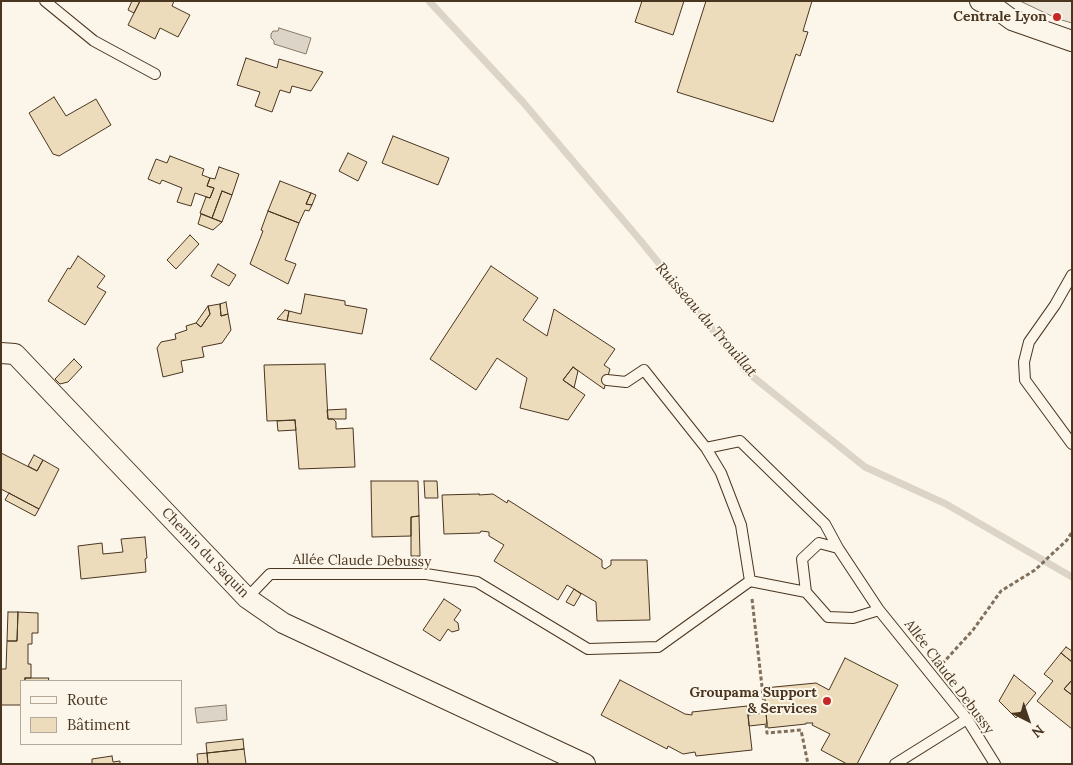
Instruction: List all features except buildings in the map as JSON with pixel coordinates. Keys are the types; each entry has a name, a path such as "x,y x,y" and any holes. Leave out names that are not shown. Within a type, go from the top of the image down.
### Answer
{"street":[{"path":"980,1 997,9 1012,20 1072,41"},
{"name":"Chemin du Saquin","path":"1,353 15,354 247,598 283,623 585,764"}],"lane":[{"path":"45,1 94,41 154,74"},
{"path":"1072,275 1055,305 1029,342 1024,362 1025,380 1072,444"},
{"path":"607,380 626,382 644,370 706,448 721,472 741,526 750,581 806,592"},
{"name":"Allée Claude Debussy","path":"706,448 740,441 825,524 838,548 879,610 967,719 995,764"},
{"path":"838,548 819,544 802,559 806,592 828,618 853,618 879,610"},
{"name":"Allée Claude Debussy","path":"247,598 270,574 426,574 477,582 588,649 658,647 750,581"},
{"path":"895,764 967,719"}],"path":[{"path":"932,675 973,630 1002,591 1035,570 1067,540 1072,532"},
{"path":"750,581 765,713"},
{"path":"766,724 767,733 801,730 808,764"}],"shaded area":[{"name":"Centrale Lyon","path":"1020,1 1072,1 1072,23 1058,19"},
{"path":"279,28 311,38 306,54 274,44 271,34 273,31 278,31"},
{"path":"226,705 227,720 197,723 195,708"}],"waterway":[{"name":"Ruisseau du Trouillat","path":"429,1 522,101 640,240 747,372 865,467 946,504 1072,577"}],"place":[{"name":"Centrale Lyon","path":"1057,17"},
{"name":"Groupama Support & Services","path":"827,701"}]}
